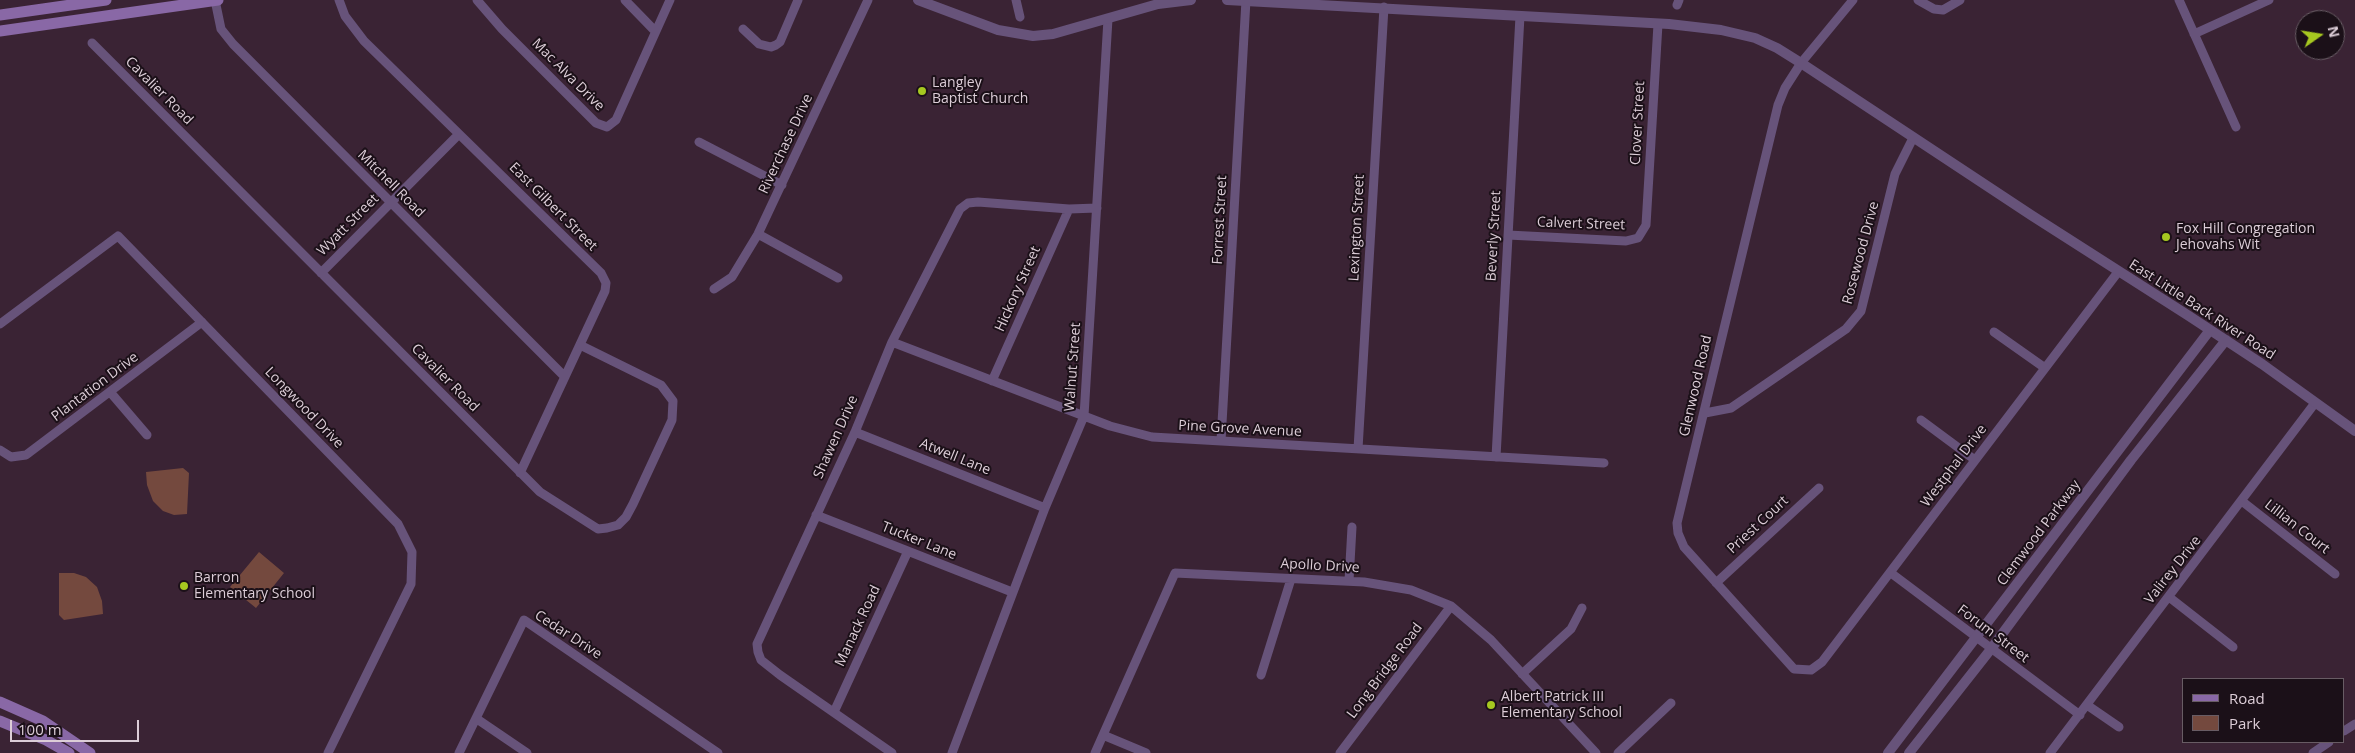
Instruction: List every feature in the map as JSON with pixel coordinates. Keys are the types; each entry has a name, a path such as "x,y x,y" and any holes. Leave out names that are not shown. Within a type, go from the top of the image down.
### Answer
{"main road":[{"path":"0,15 61,3 106,0"},
{"path":"0,30 216,0"},
{"path":"0,702 43,721 90,753"},
{"path":"0,721 38,736 69,753"}],"street":[{"name":"Mitchell Road","path":"216,0 220,25 228,38 565,377"},
{"name":"East Gilbert Street","path":"339,0 345,16 364,41 601,273 606,283 605,291 520,473"},
{"name":"Mac Alva Drive","path":"477,0 502,29 596,123 607,127 616,120 670,0"},
{"path":"626,0 655,31"},
{"path":"743,29 758,44 771,47 776,45 780,42 798,0"},
{"name":"Riverchase Drive","path":"714,289 732,276 758,234 868,0"},
{"path":"918,0 973,22 1016,34 1053,34 1158,4 1191,0"},
{"path":"1016,0 1020,17"},
{"path":"1227,0 1384,7 1658,24 1736,32 1777,48 1913,138"},
{"name":"Forrest Street","path":"1221,441 1246,0"},
{"name":"Glenwood Road","path":"1806,672 1794,669 1788,663 1684,547 1678,533 1677,523 1778,105 1785,88 1801,63 1853,0"},
{"path":"1918,0 1934,9 1943,10 1960,0"},
{"path":"2179,0 2236,127"},
{"path":"2194,34 2269,0"},
{"path":"61,3 62,22"},
{"name":"Lexington Street","path":"1358,450 1384,7"},
{"name":"Beverly Street","path":"1496,457 1520,16"},
{"name":"Walnut Street","path":"952,753 1012,592 1084,416 1108,19"},
{"name":"Clover Street","path":"1646,225 1658,24"},
{"name":"Cavalier Road","path":"92,43 520,473 540,492 598,529 618,525 626,517 672,420 673,401 661,385 580,345"},
{"name":"Wyatt Street","path":"321,273 459,134"},
{"name":"East Little Back River Road","path":"1913,138 2031,216 2226,340 2355,431"},
{"name":"Rosewood Drive","path":"1705,413 1731,408 1846,329 1862,311 1895,174 1913,138"},
{"path":"699,142 782,185"},
{"name":"Shawen Drive","path":"892,753 761,660 757,644 854,432 892,342 960,208 968,203 978,202 1069,209 1097,208"},
{"name":"Hickory Street","path":"992,381 1069,209"},
{"name":"Calvert Street","path":"1508,235 1626,241 1638,238 1646,225"},
{"path":"758,234 838,278"},
{"name":"Longwood Drive","path":"0,324 118,236 398,524 412,552 411,584 328,753"},
{"name":"Westphal Drive","path":"1806,672 1815,669 1822,662 2118,272"},
{"name":"Plantation Drive","path":"0,450 11,457 26,455 111,393 202,322"},
{"name":"Clemwood Parkway","path":"1888,753 1977,639 2210,330"},
{"path":"1994,332 2044,368"},
{"path":"1909,753 1991,649 2131,460 2226,340"},
{"name":"Pine Grove Avenue","path":"892,342 1110,426 1145,436 1604,463"},
{"path":"111,393 147,435"},
{"name":"Valirey Drive","path":"2050,753 2243,502 2316,403"},
{"path":"1921,420 1976,460"},
{"name":"Atwell Lane","path":"854,432 1045,508"},
{"name":"Priest Court","path":"1716,583 1819,488"},
{"name":"Lillian Court","path":"2243,502 2335,574"},
{"name":"Tucker Lane","path":"816,515 1012,592"},
{"path":"1349,582 1352,527"},
{"name":"Manack Road","path":"834,712 908,551"},
{"name":"Apollo Drive","path":"1095,753 1175,573 1349,582 1411,590 1451,606 1472,621 1491,640 1596,753"},
{"name":"Forum Street","path":"1891,573 2080,715"},
{"path":"1262,675 1290,579"},
{"path":"2169,597 2233,647"},
{"name":"Long Bridge Road","path":"1340,753 1451,606"},
{"path":"1522,674 1571,629 1582,608"},
{"name":"Cedar Drive","path":"460,753 524,620 718,753"},
{"path":"1618,753 1671,703"},
{"path":"2087,705 2119,727"},
{"path":"477,719 527,753"},
{"path":"1103,735 1146,753"},
{"path":"2319,752 2328,743"}],"green space":[{"path":"183,468 189,473 187,514 174,515 163,511 153,501 147,485 146,472"},
{"path":"259,552 284,573 256,608 230,587"},
{"path":"59,573 74,573 86,577 97,587 102,601 103,614 64,620 59,615"}],"place":[{"name":"Langley Baptist Church","path":"922,91"},
{"name":"Fox Hill Congregation Jehovahs Wit","path":"2166,237"},
{"name":"Barron Elementary School","path":"184,586"},
{"name":"Albert Patrick III Elementary School","path":"1491,705"}]}
